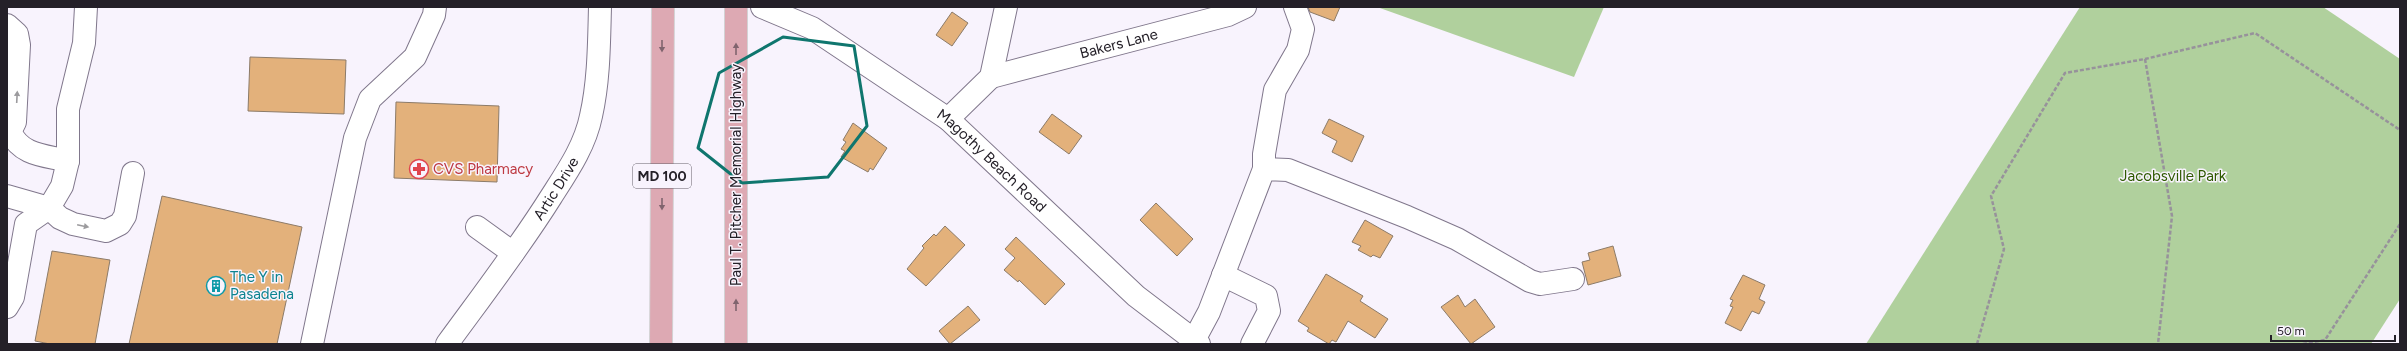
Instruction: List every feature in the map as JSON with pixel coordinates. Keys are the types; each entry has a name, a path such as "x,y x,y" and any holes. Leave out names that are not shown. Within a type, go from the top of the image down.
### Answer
{"main road":[{"name":"MD 100","path":"661,344 663,7"},
{"name":"Paul T. Pitcher Memorial Highway","path":"736,7 736,344"}],"street":[{"path":"7,307 13,297 26,224 49,208 62,186 68,161 68,109 84,43 86,7"},
{"path":"312,344 355,138 370,99 415,57 434,15 435,7"},
{"name":"Artic Drive","path":"447,344 513,253 571,165 591,117 597,75 600,7"},
{"name":"Magothy Beach Road","path":"762,7 812,28 948,119 1136,296 1196,342"},
{"path":"948,119 990,77 1006,7"},
{"name":"Bakers Lane","path":"990,77 1228,15 1245,7"},
{"path":"1196,342 1264,169 1264,154 1275,90 1298,50 1303,29 1295,7"},
{"path":"7,25 17,34 19,45 15,122 9,132 16,143 24,150 68,161"},
{"path":"1264,169 1288,170 1408,217 1458,239 1530,281 1540,284 1573,279"},
{"path":"7,196 49,208 60,218 73,224 106,231 114,229 120,224 125,216 133,173"},
{"path":"477,226 513,253"},
{"path":"1223,275 1266,296 1269,311 1252,344"}],"path":[{"path":"1977,344 2004,249 1991,196 2065,73 2144,59 2255,33 2400,130"},
{"path":"2144,59 2172,216 2158,344"},
{"path":"2303,344 2325,340 2400,224"}],"highlighted area":[{"path":"783,37 854,46 867,126 828,177 742,183 698,148 719,73"}],"green space":[{"path":"1377,7 1604,7 1574,77"},
{"name":"Jacobsville Park","path":"2080,7 2323,7 2400,59 2400,299 2371,344 1866,344"}],"building":[{"path":"1308,7 1340,7 1334,21 1310,12"},
{"path":"952,12 968,23 952,46 936,35"},
{"path":"250,57 346,60 344,114 248,111"},
{"name":"CVS Pharmacy","path":"396,102 499,106 497,182 394,178"},
{"path":"1052,114 1082,136 1069,154 1039,132"},
{"path":"1329,119 1364,136 1352,162 1332,152 1337,141 1322,133"},
{"path":"853,123 887,148 873,170 870,168 868,172 841,157 845,151 841,149 846,142 843,140"},
{"name":"The Y in Pasadena","path":"162,196 302,227 277,344 129,344"},
{"path":"1156,203 1193,239 1177,256 1140,220"},
{"path":"1365,220 1393,236 1380,258 1373,255 1371,257 1358,250 1361,246 1352,242"},
{"path":"945,226 965,245 926,286 907,269 924,248 922,246 934,234 936,236"},
{"path":"1016,237 1065,284 1045,305 1019,280 1018,282 1004,270 1015,258 1005,249"},
{"path":"1613,246 1621,276 1588,285 1582,262 1590,260 1588,253"},
{"path":"52,251 110,260 95,344 50,344 35,341"},
{"path":"1326,274 1363,296 1360,301 1388,319 1375,338 1348,321 1336,342 1332,340 1329,344 1307,331 1309,328 1298,321"},
{"path":"1743,275 1765,285 1759,299 1765,302 1759,314 1752,311 1741,331 1725,323 1733,307 1730,306 1733,300 1730,299"},
{"path":"1458,295 1465,307 1475,299 1495,327 1471,344 1441,307"},
{"path":"968,306 980,320 950,344 939,331"}],"place":[{"name":"CVS Pharmacy","path":"419,169"},
{"name":"The Y in Pasadena","path":"216,286"}]}
